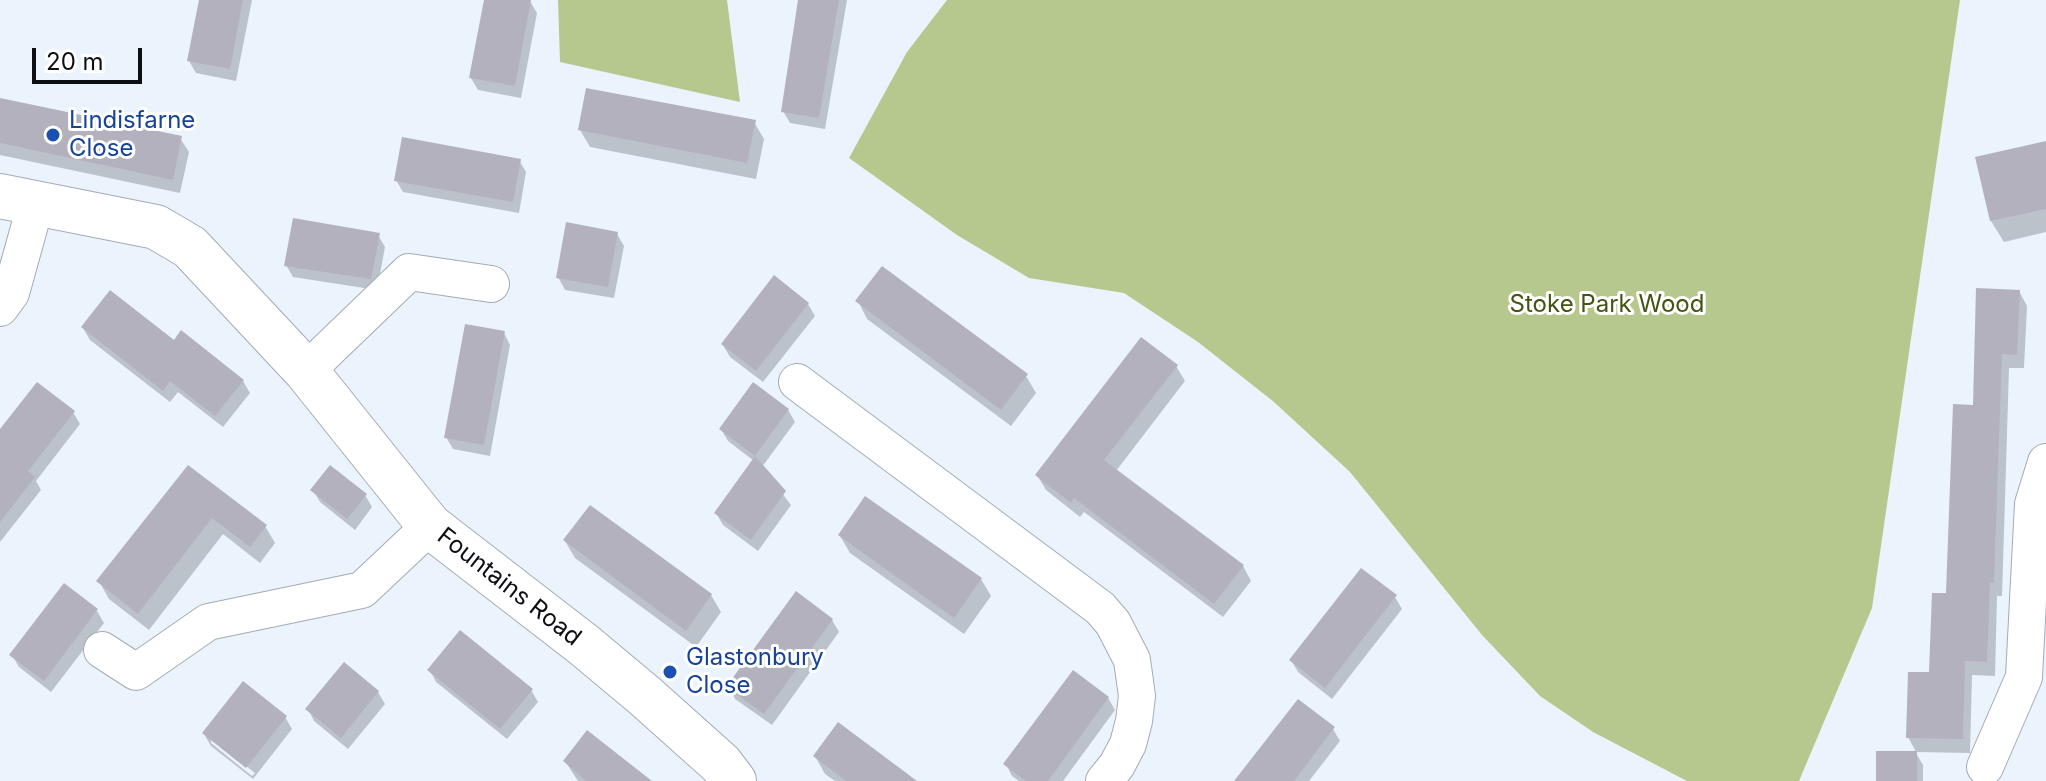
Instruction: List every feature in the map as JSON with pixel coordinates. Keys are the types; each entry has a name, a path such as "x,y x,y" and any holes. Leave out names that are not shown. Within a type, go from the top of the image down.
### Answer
{"street":[{"path":"0,308 11,293 18,200"},
{"name":"Fountains Road","path":"18,200 156,227 190,247 306,371 430,526 645,696 721,764 734,781"},
{"path":"306,371 409,272 491,284"},
{"path":"797,382 1088,599 1113,623 1132,660 1137,696 1128,744 1104,781"},
{"path":"1985,767 2024,677 2033,504 2046,462"},
{"path":"102,650 136,672 208,622 362,590 430,526"}],"green space":[{"path":"558,0 727,0 740,102 560,62"},
{"name":"Stoke Park Wood","path":"947,0 1960,0 1872,608 1799,781 1687,781 1593,732 1540,696 1482,635 1350,472 1274,402 1198,342 1124,293 1029,278 957,235 849,158 907,52"}],"building":[{"path":"199,0 243,0 230,69 187,61"},
{"path":"484,0 531,0 515,86 469,78"},
{"path":"798,0 839,0 819,118 781,112"},
{"path":"586,88 756,120 747,163 578,130"},
{"path":"0,98 182,136 173,180 0,143"},
{"path":"402,137 521,159 513,202 394,181"},
{"path":"2046,141 2046,209 1990,221 1975,157"},
{"path":"293,218 380,233 371,279 284,266"},
{"path":"566,222 618,232 608,287 556,278"},
{"path":"882,266 1028,374 1001,410 855,301"},
{"path":"774,275 809,303 756,371 721,344"},
{"path":"1976,288 2020,290 2017,355 2002,354 1994,583 1990,582 1987,662 1965,661 1963,739 1906,738 1908,672 1929,672 1932,593 1946,593 1953,404 1973,405"},
{"path":"110,290 174,340 181,330 244,380 215,416 170,381 163,391 81,327"},
{"path":"465,324 505,331 484,445 444,438"},
{"path":"1141,337 1178,365 1104,460 1244,565 1214,604 1074,498 1071,503 1035,475"},
{"path":"37,382 75,411 28,471 35,477 0,522 0,429"},
{"path":"753,382 789,409 755,456 719,429"},
{"path":"755,456 786,491 751,540 714,513"},
{"path":"188,465 267,525 250,547 212,518 138,614 96,581"},
{"path":"330,465 367,494 347,519 310,490"},
{"path":"865,496 982,578 954,618 838,535"},
{"path":"590,505 712,594 686,631 563,540"},
{"path":"1361,568 1397,595 1325,688 1289,660"},
{"path":"64,583 98,609 44,681 9,655"},
{"path":"796,591 833,619 764,714 726,687"},
{"path":"460,630 533,689 500,729 427,670"},
{"path":"344,662 379,691 341,738 305,709"},
{"path":"1073,670 1109,697 1048,781 1026,781 1003,764"},
{"path":"243,681 287,716 246,768 202,733"},
{"path":"1298,699 1335,727 1294,781 1234,781"},
{"path":"838,722 917,781 846,781 813,756"},
{"path":"587,730 652,781 586,781 563,761"},
{"path":"1876,751 1917,751 1917,781 1876,781"}],"place":[{"name":"Lindisfarne Close","path":"53,135"},
{"name":"Glastonbury Close","path":"670,672"}]}
